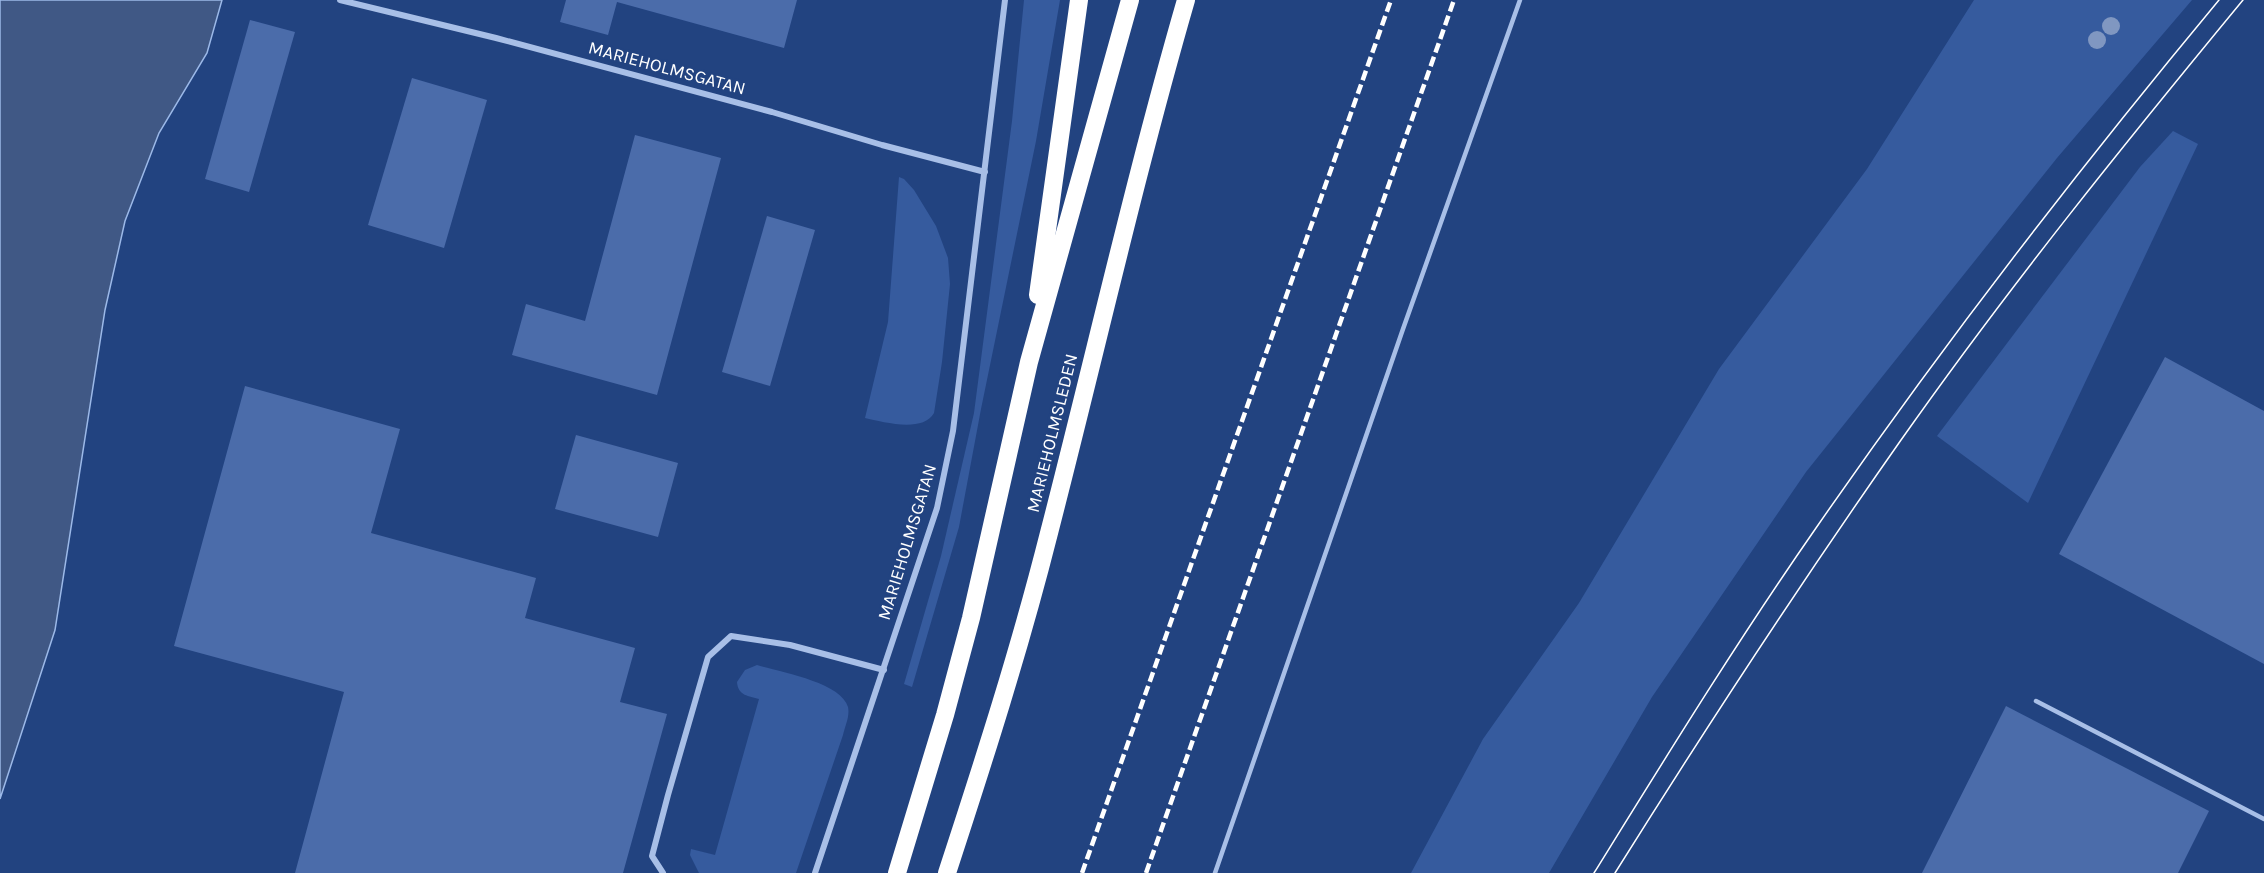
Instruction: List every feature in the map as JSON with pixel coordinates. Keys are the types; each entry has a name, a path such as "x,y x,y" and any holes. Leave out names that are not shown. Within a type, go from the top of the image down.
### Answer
{"highway":[{"path":"1029,363 1079,0"},
{"name":"MARIEHOLMSLEDEN","path":"897,873 945,715 971,618 1029,363 1130,0"},
{"name":"MARIEHOLMSLEDEN","path":"947,873 1020,643 1153,113 1186,0"}],"street":[{"name":"MARIEHOLMSGATAN","path":"340,0 496,38 772,112 882,146 985,172"},
{"name":"MARIEHOLMSGATAN","path":"815,873 937,508 946,469 953,431 1005,0"},
{"path":"663,873 652,856 708,657 731,636 790,645 884,670"}],"lane":[{"path":"1215,873 1403,328 1520,0"},
{"path":"2036,701 2264,819"}],"shaded area":[{"path":"0,0 222,0 207,53 159,133 125,221 105,310 55,630 0,799"},
{"path":"1024,0 1060,0 1036,141 959,527 912,687 904,684 941,556 974,413 1012,121"},
{"path":"1974,0 2192,0 2057,158 1806,472 1652,697 1549,873 1411,873 1483,739 1579,603 1719,369 1867,169"},
{"path":"2173,131 2198,144 2028,503 1937,436 2140,167"},
{"path":"899,177 914,190 936,226 948,258 950,284 934,413 921,423 912,424 865,418 888,322"},
{"path":"757,665 808,679 834,691 843,698 848,707 847,721 796,873 699,873 690,855 691,849 715,855 759,699 742,693 737,682 745,670"}],"building":[{"path":"566,0 797,0 784,48 617,2 608,35 560,22"},
{"path":"250,20 295,32 249,192 205,179"},
{"path":"412,78 487,100 444,248 368,225"},
{"path":"635,135 721,158 657,395 512,355 526,304 585,321"},
{"path":"767,216 815,230 770,386 722,372"},
{"path":"2165,357 2264,411 2264,664 2059,554"},
{"path":"245,386 400,429 371,533 536,578 525,618 635,648 620,702 667,714 623,873 295,873 344,692 174,646"},
{"path":"576,435 678,463 658,537 555,509"},
{"path":"2006,706 2209,811 2178,873 1922,873"}],"tram line":[{"path":"1594,873 1730,656 1864,460 1961,326 2114,129 2219,0"},
{"path":"1615,873 1791,600 1942,383 2068,217 2243,0"}],"railway":[{"path":"1082,873 1391,0"},
{"path":"1146,873 1454,0"}]}
